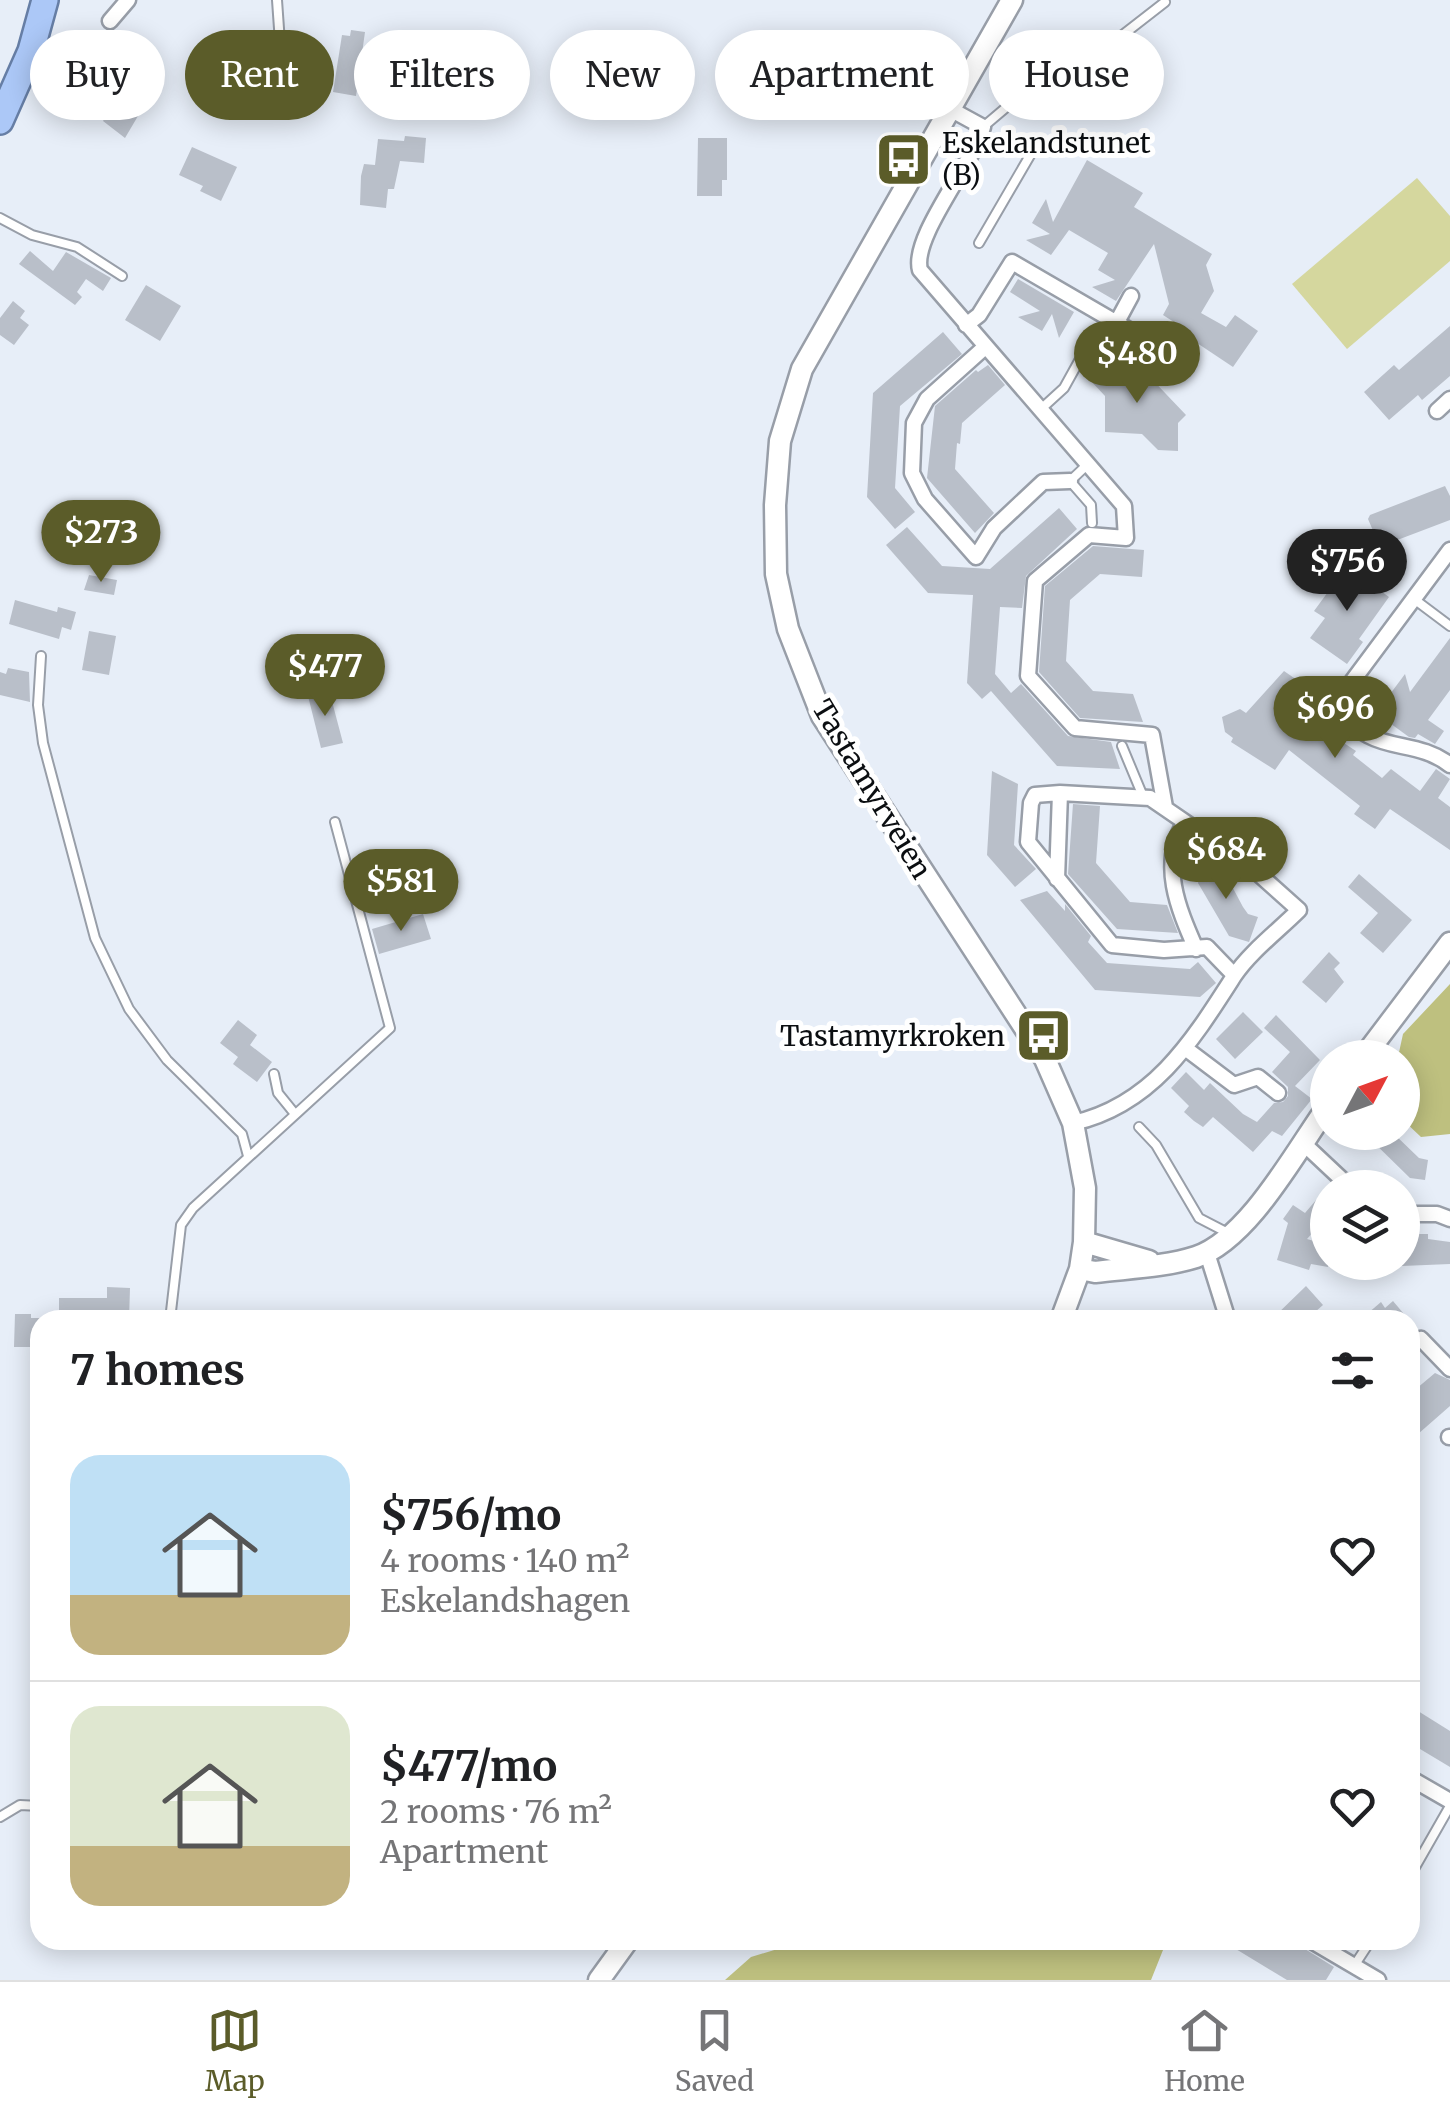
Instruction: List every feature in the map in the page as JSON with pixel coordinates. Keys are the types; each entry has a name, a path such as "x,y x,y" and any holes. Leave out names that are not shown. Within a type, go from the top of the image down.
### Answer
{"highway":[{"path":"0,121 31,51 45,0"}],"main road":[{"name":"Tastamyrveien","path":"969,76 1012,0"},
{"name":"Tastamyrveien","path":"944,120 802,369 780,442 775,504 776,574 788,629 822,716 1045,1059 1073,1123 1084,1188 1084,1242 1080,1269 1066,1310"},
{"path":"1376,1040 1450,943"},
{"path":"1080,1269 1095,1272 1191,1259 1207,1252 1232,1235 1310,1131"},
{"path":"1084,1242 1156,1263"},
{"path":"600,1980 621,1950"}],"street":[{"path":"110,21 128,0"},
{"path":"969,118 984,126 978,147 917,257 922,275 1124,506 1126,538 1089,535 1035,581 1028,676 1075,728 1152,735 1164,807"},
{"path":"966,325 979,316 1012,262 1123,326 1132,296"},
{"path":"986,347 927,399 914,423 912,473 925,499 976,557 994,528 1043,482 1070,481"},
{"path":"1437,411 1450,399"},
{"path":"1450,550 1345,691 1340,705 1349,722 1365,736 1431,754 1450,765"},
{"path":"1073,1123 1096,1118 1133,1098 1185,1048 1213,1014 1234,976 1299,910 1252,868 1142,794 1060,792 1040,793 1033,798 1028,842 1115,947 1208,948 1234,976"},
{"path":"1057,880 1060,792"},
{"path":"1185,822 1174,842 1172,878 1196,949"},
{"path":"1185,1048 1234,1085 1258,1077 1278,1094"},
{"path":"1302,1142 1332,1170"},
{"path":"1207,1252 1225,1310"},
{"path":"1420,1340 1450,1369"},
{"path":"1420,1784 1450,1804"},
{"path":"1327,1950 1378,1980"}],"lane":[{"path":"277,0 279,30"},
{"path":"984,126 1008,106 1036,68 1093,58 1165,2"},
{"path":"979,244 1039,140"},
{"path":"0,218 32,235 77,247 122,276"},
{"path":"1041,409 1064,388 1095,332"},
{"path":"1088,464 1070,481 1091,506 1092,523"},
{"path":"1414,599 1450,626"},
{"path":"40,656 38,705 43,743 95,938 129,1010 168,1060 242,1134 248,1156"},
{"path":"1122,746 1142,794"},
{"path":"171,1310 181,1226 193,1208 390,1028 335,822"},
{"path":"274,1074 278,1093 296,1114"},
{"path":"1139,1126 1156,1145 1199,1218 1232,1235"},
{"path":"1443,1216 1450,1228"},
{"path":"1420,1858 1450,1804"},
{"path":"0,1818 20,1806 30,1806"},
{"path":"1354,1966 1364,1950"}],"green space":[{"path":"1417,178 1450,216 1450,261 1347,349 1292,284"},
{"path":"1450,984 1450,1134 1420,1136 1420,1040 1402,1040"},
{"path":"774,1950 1163,1950 1151,1980 725,1980 751,1957"}],"building":[{"path":"354,30 354,96 334,92 342,35 350,36"},
{"path":"104,120 136,120 125,138"},
{"path":"405,136 426,138 424,163 400,161 394,189 388,189 386,208 360,205 364,164 375,165 378,139 404,141"},
{"path":"698,138 727,138 727,180 722,180 722,196 697,196"},
{"path":"192,147 237,167 221,201 200,191 203,186 179,175"},
{"path":"1087,160 1143,193 1134,207 1212,254 1206,265 1214,291 1201,313 1226,327 1235,315 1258,331 1233,367 1188,337 1182,347 1156,332 1180,326 1163,315 1169,304 1154,244 1116,301 1092,287 1115,280 1098,270 1108,253 1069,230 1051,255 1026,240 1050,234 1032,223 1046,199 1053,222"},
{"path":"30,251 53,271 66,252 111,278 103,291 86,279 77,292 82,297 75,305 19,264"},
{"path":"1018,279 1074,312 1059,338 1052,314 1042,331 1018,317 1040,311 1010,292"},
{"path":"146,285 181,306 160,341 125,320"},
{"path":"13,301 25,311 20,318 29,325 14,345 0,335 0,318"},
{"path":"1450,326 1450,376 1422,400 1418,395 1389,420 1364,392 1394,365 1399,370"},
{"path":"943,332 962,354 900,406 895,488 915,512 895,529 867,497 873,393"},
{"path":"1089,359 1109,359 1133,385 1146,373 1186,415 1178,423 1178,451 1158,450 1142,434 1105,432 1105,396 1089,379"},
{"path":"988,365 1005,385 962,423 960,444 957,443 955,469 994,513 975,533 927,478 935,406 976,370"},
{"path":"1445,486 1450,496 1450,520 1392,542 1399,560 1377,569 1370,552 1385,545 1380,547 1368,519 1370,515"},
{"path":"1059,508 1077,529 1026,576 1022,608 1000,607 995,674 1011,693 1021,684 1068,736 1111,742 1120,769 1057,766 991,691 982,699 967,683 973,595 928,593 886,545 907,527 942,566 990,569"},
{"path":"1093,546 1144,550 1142,577 1100,574 1070,600 1066,661 1093,691 1133,694 1143,722 1080,718 1039,672 1045,586"},
{"path":"1347,566 1389,597 1359,639 1363,642 1347,664 1310,638 1325,618 1314,611"},
{"path":"89,575 117,580 114,595 84,590"},
{"path":"15,600 57,612 58,607 76,612 71,630 62,627 59,639 9,624"},
{"path":"89,631 116,636 109,675 82,670"},
{"path":"1450,638 1450,690 1428,720 1444,731 1435,744 1418,734 1409,737 1376,713 1405,674 1410,692"},
{"path":"8,668 29,672 30,702 0,695 0,672 6,674"},
{"path":"1284,671 1307,687 1297,704 1321,722 1318,726 1356,751 1353,755 1382,778 1391,769 1420,791 1436,769 1450,779 1438,798 1450,807 1450,850 1390,809 1375,829 1354,814 1360,806 1289,750 1275,770 1231,742 1233,738 1225,732 1222,717 1240,709 1246,713"},
{"path":"329,690 343,743 321,748 308,696"},
{"path":"992,771 1018,784 1014,845 1036,869 1015,887 987,855"},
{"path":"1073,804 1100,806 1096,863 1130,902 1167,905 1178,933 1117,929 1068,874"},
{"path":"1203,861 1229,868 1227,877 1243,907 1248,914 1258,917 1249,942 1229,936 1198,883"},
{"path":"1359,874 1412,920 1383,953 1360,933 1378,913 1348,887"},
{"path":"1047,891 1065,911 1065,904 1091,936 1088,942 1107,963 1190,969 1198,962 1216,983 1200,997 1095,990 1020,900"},
{"path":"423,914 431,939 379,954 372,929"},
{"path":"1329,952 1340,963 1334,969 1344,982 1326,1003 1302,982"},
{"path":"1243,1012 1263,1032 1235,1059 1216,1039"},
{"path":"1276,1015 1310,1050 1310,1070 1295,1086 1310,1101 1282,1136 1272,1131 1253,1152 1213,1117 1203,1127 1194,1121 1184,1112 1189,1106 1171,1088 1186,1072 1204,1090 1210,1083 1257,1122 1274,1103 1283,1102 1288,1096 1288,1087 1272,1072 1290,1052 1264,1028"},
{"path":"238,1020 257,1035 250,1045 272,1062 257,1082 233,1064 238,1057 220,1043"},
{"path":"1381,1150 1411,1150 1428,1160 1425,1180 1420,1179 1420,1170 1402,1170"},
{"path":"1293,1205 1305,1213 1310,1207 1309,1270 1277,1260 1288,1223 1283,1219"},
{"path":"1420,1234 1450,1242 1450,1264 1420,1265"},
{"path":"1306,1286 1323,1305 1317,1310 1281,1310"},
{"path":"107,1287 130,1288 129,1310 59,1310 59,1298 107,1298"},
{"path":"1393,1301 1401,1310 1372,1310 1381,1302 1385,1308"},
{"path":"15,1314 30,1314 30,1347 14,1347"},
{"path":"1435,1373 1450,1380 1450,1406 1420,1432 1420,1386"},
{"path":"1420,1712 1450,1731 1450,1767 1420,1749"},
{"path":"1238,1950 1307,1950 1334,1967 1326,1980 1287,1980"}],"place":[{"name":"Eskelandstunet (B)","path":"903,159"},
{"name":"Tastamyrkroken","path":"1044,1036"}]}
